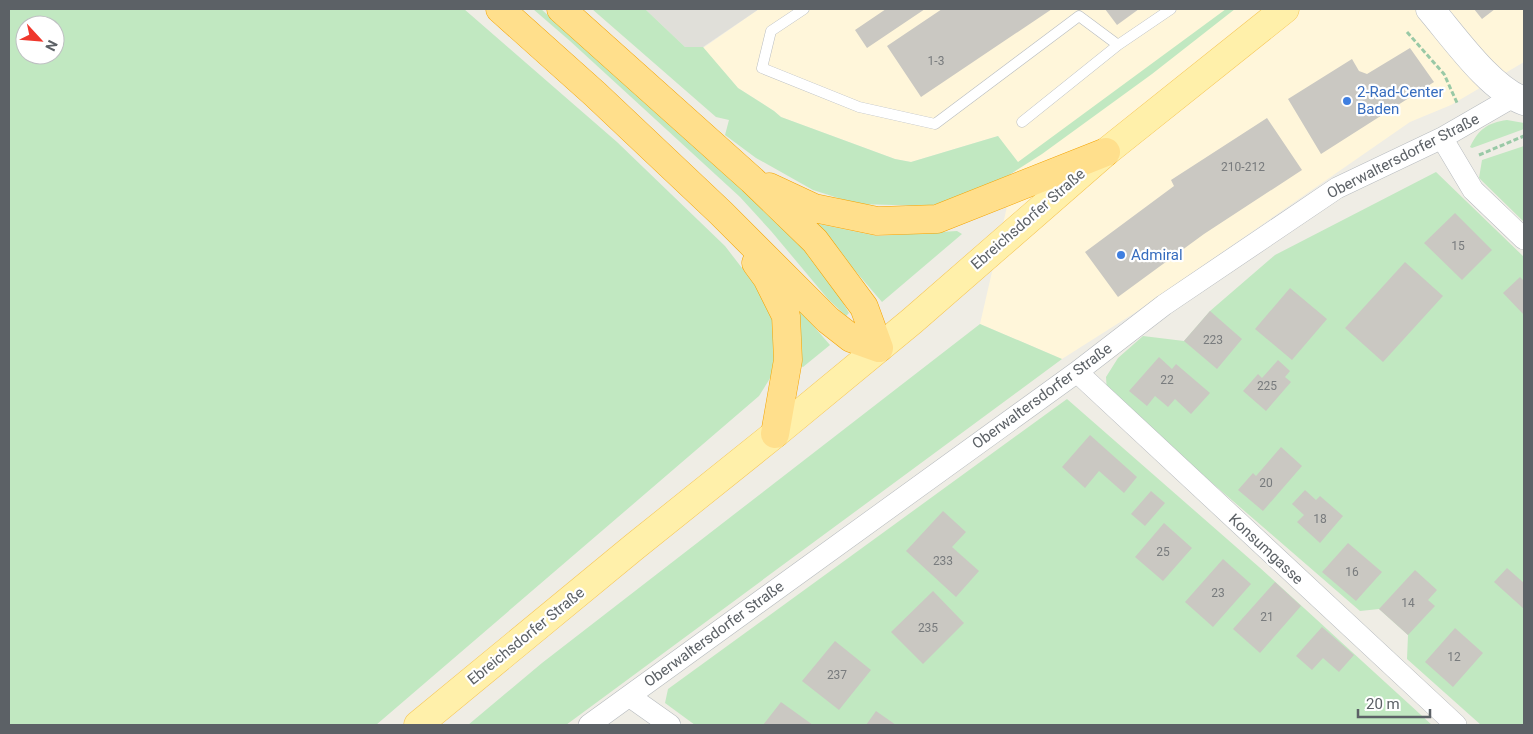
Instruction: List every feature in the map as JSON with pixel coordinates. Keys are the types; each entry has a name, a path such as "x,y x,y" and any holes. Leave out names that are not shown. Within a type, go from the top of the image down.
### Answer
{"highway":[{"path":"500,9 595,94 721,213 828,320 851,338 879,348"},
{"path":"561,9 752,180 815,241 864,307 879,348"},
{"path":"752,180 814,208 823,210 876,220 937,219 1106,152"},
{"path":"721,213 767,278 786,316 788,360 775,434"}],"main road":[{"name":"Ebreichsdorfer Straße","path":"418,725 634,546 775,434 879,348 1106,152 1285,9"}],"street":[{"name":"Oberwaltersdorfer Straße","path":"589,725 1077,372 1164,305 1337,188 1519,99 1483,72 1430,9"},
{"path":"1442,138 1473,190 1524,239"},
{"name":"Konsumgasse","path":"1077,372 1456,725"},
{"path":"629,696 670,725"}],"lane":[{"path":"804,9 771,31 762,68 859,107 935,124 1079,16 1118,45"},
{"path":"1022,122 1118,45 1171,9"}],"path":[{"path":"1407,32 1444,74 1466,124"},
{"path":"1458,164 1524,136"}],"shaded area":[{"path":"645,9 759,9 703,47 687,49"},
{"path":"759,9 1524,9 1524,62 1451,105 1410,122 1136,312 1062,359 980,324 1017,163 998,136 911,162 895,159 781,117 738,88 703,48"}],"green space":[{"path":"9,9 464,9 617,142 725,246 769,303 777,336 772,375 759,396 376,725 9,725"},
{"path":"533,9 541,9 803,243 849,313 846,316 828,299 740,197"},
{"path":"592,9 645,9 685,47 703,47 738,88 781,117 895,159 911,162 998,136 1018,162 1226,9 1235,9 1152,74 1042,154 995,184 966,196 929,206 857,204 813,190 756,158 725,135 729,120 716,117"},
{"path":"1507,120 1524,123 1524,129 1472,148 1470,147 1484,128"},
{"path":"1524,146 1524,222 1479,178 1482,160"},
{"path":"1436,172 1524,257 1524,725 1481,725 1407,659 1408,635 1379,609 1360,611 1107,392 1106,377 1118,358 1143,336 1184,341 1210,311 1275,255"},
{"path":"814,223 877,236 957,231 962,234 882,302"},
{"path":"797,307 830,345 803,367 798,365"},
{"path":"980,324 1062,359 566,725 468,725 542,663"},
{"path":"1067,399 1259,567 1432,725 695,725 665,703 668,689"}],"building":[{"path":"886,9 925,9 867,48 855,30"},
{"path":"942,9 1052,9 921,97 887,46"},
{"path":"1105,9 1139,9 1117,25"},
{"path":"1474,9 1495,9 1482,19"},
{"name":"2-Rad-Center Baden","path":"1410,48 1434,82 1321,154 1288,99 1352,59 1359,71 1367,74"},
{"path":"1267,118 1302,170 1204,234 1118,297 1085,252 1174,186 1171,180"},
{"path":"1455,213 1492,250 1462,280 1424,243"},
{"path":"1405,262 1443,296 1383,362 1345,328"},
{"path":"1520,277 1524,281 1524,315 1503,293"},
{"path":"1290,288 1327,319 1292,360 1255,329"},
{"path":"1210,311 1242,339 1217,369 1184,341"},
{"path":"1159,357 1172,369 1176,364 1210,393 1191,414 1175,399 1168,407 1155,396 1147,406 1129,391"},
{"path":"1278,360 1290,371 1285,377 1291,382 1266,411 1243,391 1258,374 1262,378"},
{"path":"1090,435 1137,477 1124,493 1099,471 1085,488 1062,467"},
{"path":"1281,447 1302,466 1263,511 1238,490 1253,473 1256,476"},
{"path":"1305,490 1316,500 1320,496 1343,516 1320,543 1297,522 1304,515 1292,504"},
{"path":"1151,491 1165,503 1145,526 1131,514"},
{"path":"943,511 966,532 952,547 979,571 956,597 906,551"},
{"path":"1164,523 1192,548 1163,581 1135,557"},
{"path":"1348,543 1382,572 1356,601 1322,572"},
{"path":"1223,559 1251,584 1213,627 1185,602"},
{"path":"1507,568 1524,583 1524,609 1494,582"},
{"path":"1415,570 1437,590 1428,600 1435,606 1408,635 1379,609"},
{"path":"1275,582 1301,606 1260,653 1233,629"},
{"path":"933,591 964,623 923,664 891,632"},
{"path":"1322,627 1354,655 1339,672 1323,658 1312,670 1296,656"},
{"path":"1455,628 1483,653 1453,687 1425,662"},
{"path":"835,641 871,670 839,710 802,681"},
{"path":"781,702 813,725 763,725"},
{"path":"876,711 896,725 866,725"}],"place":[{"name":"2-Rad-Center Baden","path":"1347,101"},
{"name":"Admiral","path":"1121,255"}]}
